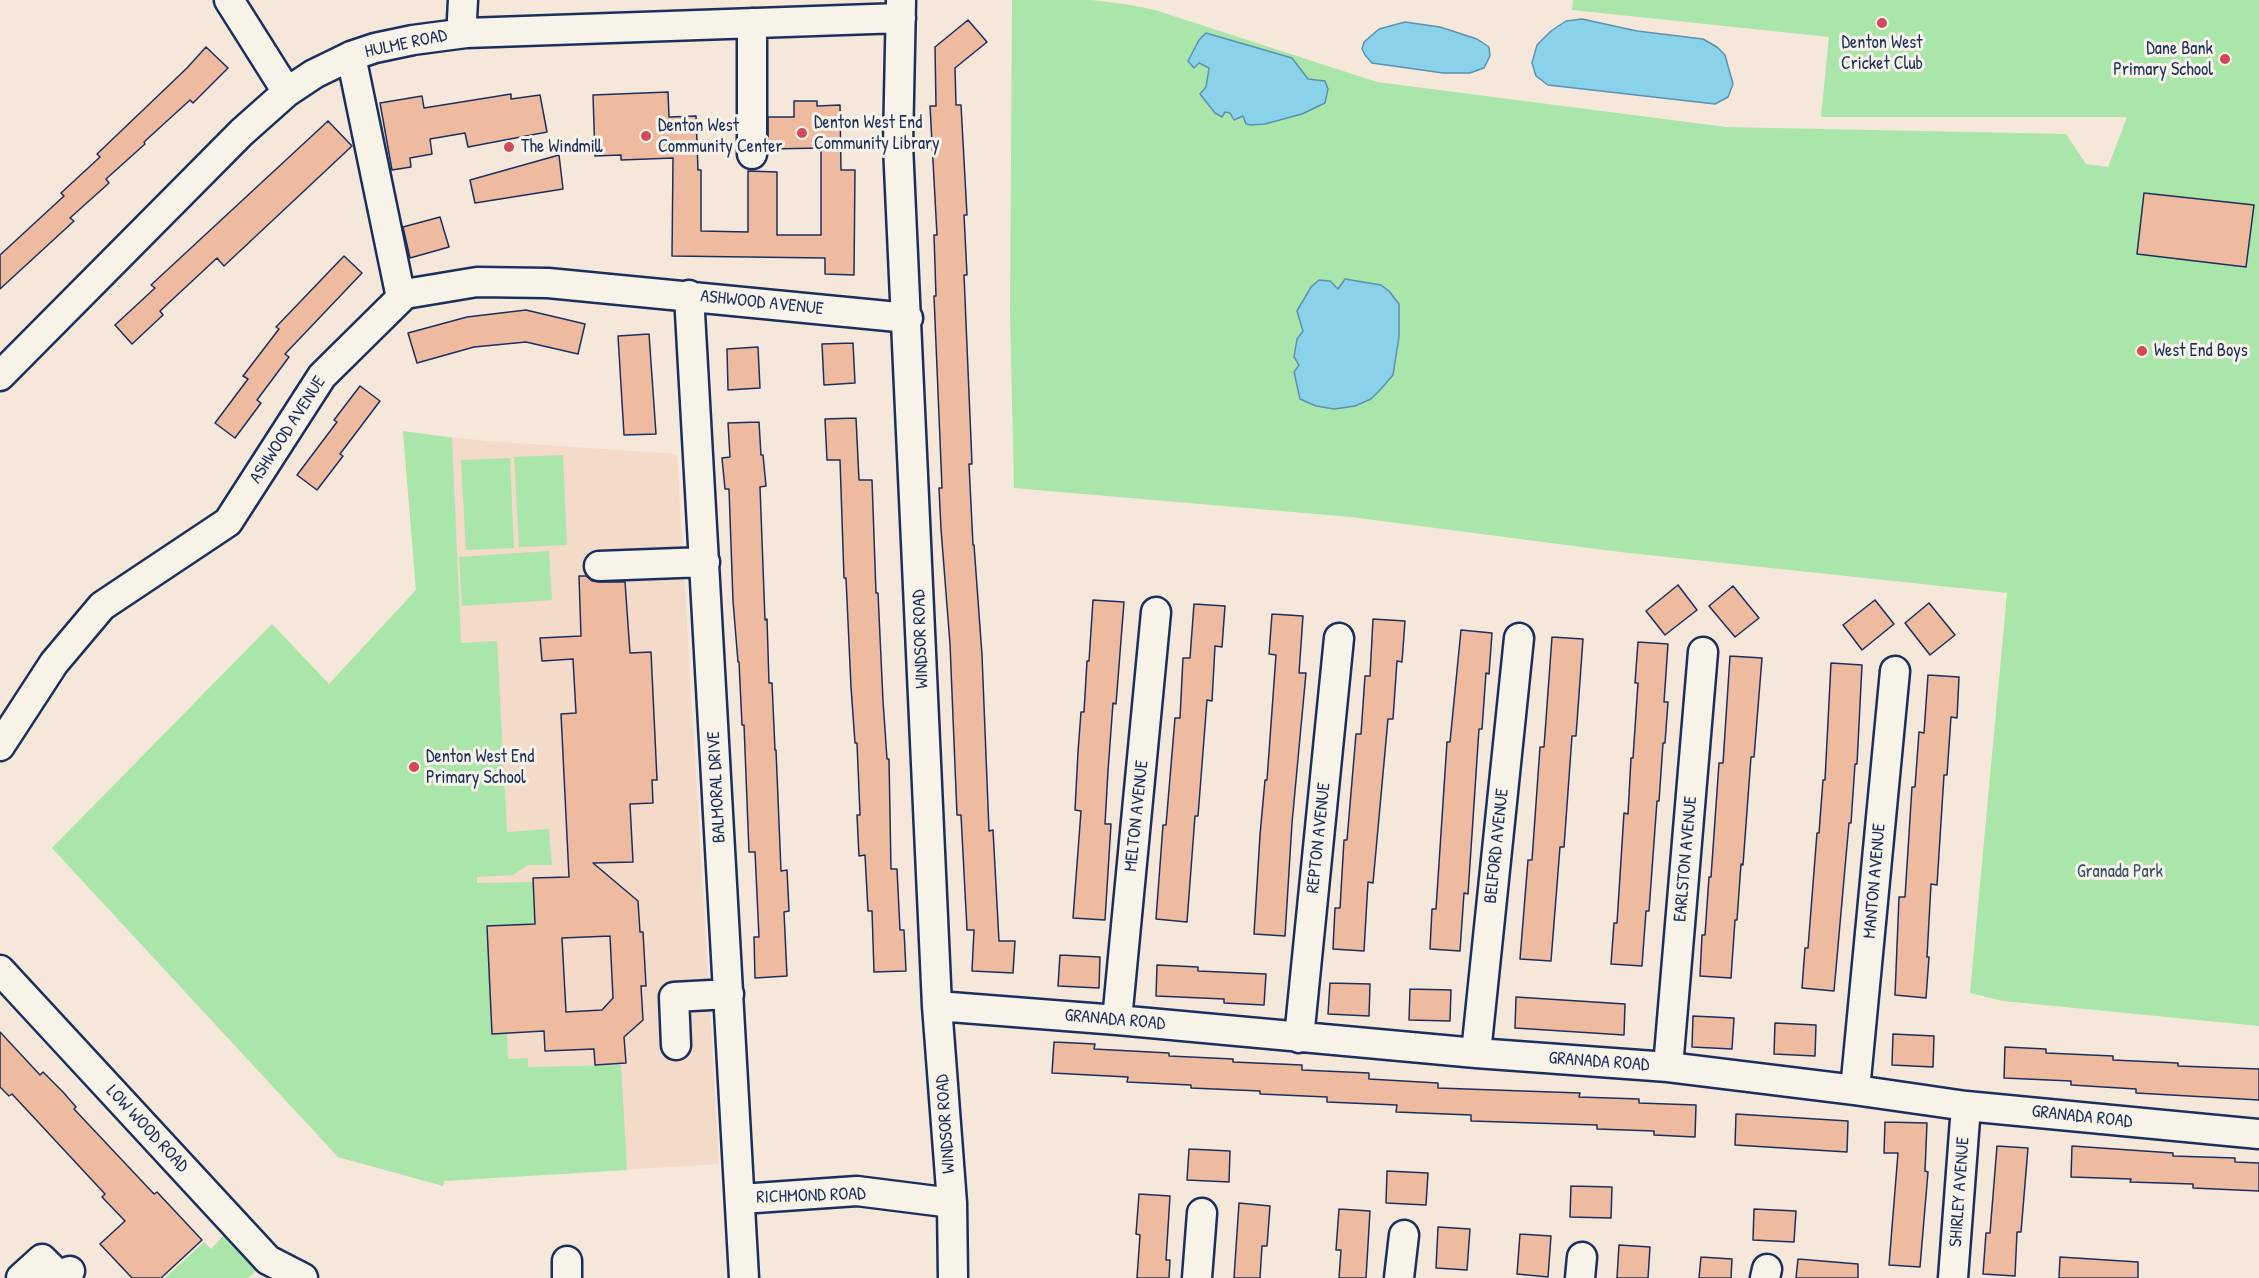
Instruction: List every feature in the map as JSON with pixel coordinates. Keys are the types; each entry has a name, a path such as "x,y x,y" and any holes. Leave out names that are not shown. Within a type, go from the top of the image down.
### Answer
{"street":[{"path":"229,0 287,92"},
{"path":"463,0 462,19 466,33"},
{"name":"HULME ROAD","path":"0,376 242,132 287,92 314,74 351,56 412,40 676,13 752,23 901,9"},
{"name":"WINDSOR ROAD","path":"901,9 898,145 908,318 937,1006 952,1203 953,1278"},
{"path":"752,23 752,154"},
{"path":"351,56 401,298"},
{"name":"ASHWOOD AVENUE","path":"0,746 54,663 102,606 228,522 322,376 405,294 477,282 548,283 908,318"},
{"name":"BALMORAL DRIVE","path":"689,295 744,1278"},
{"path":"599,566 705,562"},
{"name":"MELTON AVENUE","path":"1117,1020 1156,612"},
{"name":"REPTON AVENUE","path":"1299,1038 1339,638"},
{"name":"BELFORD AVENUE","path":"1476,1053 1519,638"},
{"name":"EARLSTON AVENUE","path":"1668,1067 1703,652"},
{"name":"MANTON AVENUE","path":"1855,1090 1895,671"},
{"name":"LOW WOOD ROAD","path":"0,970 268,1260 303,1278"},
{"path":"676,1045 674,997 729,994"},
{"name":"GRANADA ROAD","path":"937,1006 1476,1053 1668,1067 1966,1106 2259,1134"},
{"name":"SHIRLEY AVENUE","path":"1953,1278 1966,1106"},
{"name":"RICHMOND ROAD","path":"741,1199 857,1191 952,1203"},
{"path":"1197,1278 1202,1213"},
{"path":"1400,1278 1404,1235"},
{"path":"21,1278 42,1259 57,1275 70,1271"}],"shaded area":[{"name":"Denton West End Primary School","path":"403,431 486,441 677,454 719,1164 444,1181 443,1186 338,1157 52,848 272,624 329,684 416,590"}],"green space":[{"name":"Granada Park","path":"1012,0 1092,0 1155,10 1377,82 1726,127 2066,134 2086,164 2108,167 2127,117 1821,117 1829,37 1572,10 1573,0 2259,0 2259,1026 2003,1001 1970,993 2007,593 1620,552 1351,517 1014,488 1010,314"},
{"path":"403,431 452,438 461,643 497,641 507,832 549,829 552,865 528,865 513,875 477,877 477,883 533,882 535,924 493,1034 507,1033 508,1059 528,1058 528,1067 621,1065 627,1170 444,1181 443,1186 338,1157 52,848 272,624 329,684 416,590"},
{"path":"563,455 567,545 519,547 514,457"},
{"path":"510,458 514,548 466,550 461,460"},
{"path":"549,551 552,600 462,606 459,557"},
{"path":"224,1235 257,1270 248,1278 165,1278 204,1242 211,1249"}],"water":[{"path":"1582,19 1637,31 1703,39 1725,55 1733,84 1728,97 1715,104 1548,85 1536,76 1532,63 1537,45 1551,31 1566,21"},
{"path":"1405,22 1440,27 1477,39 1489,47 1490,56 1484,68 1470,73 1443,73 1372,63 1362,49 1364,42 1379,29"},
{"path":"1206,33 1292,58 1308,79 1325,81 1328,89 1325,103 1302,114 1265,124 1250,125 1246,124 1243,116 1234,120 1230,113 1225,112 1222,117 1215,113 1200,94 1206,87 1209,68 1199,63 1194,68 1188,61 1199,40"},
{"path":"1345,279 1381,285 1389,291 1399,304 1399,337 1393,375 1381,389 1371,399 1355,406 1334,409 1316,406 1300,399 1294,372 1299,365 1294,357 1297,339 1303,331 1297,311 1311,287 1319,280 1330,281 1338,289"}],"building":[{"path":"968,20 987,42 955,68 956,105 961,105 967,215 964,215 967,275 964,275 972,464 969,464 982,655 989,831 993,830 999,941 1015,941 1013,973 972,971 974,930 967,930 961,815 957,815 950,644 939,488 942,488 934,296 936,296 934,235 937,235 930,106 936,106 935,47"},
{"path":"206,47 228,68 193,103 190,100 144,142 145,144 106,179 109,183 70,218 74,221 0,289 0,255 64,196 61,193 100,157 97,154"},
{"path":"668,92 669,117 696,116 698,170 701,170 701,231 748,232 748,171 777,172 777,235 821,235 821,148 768,149 768,117 794,117 794,101 817,101 817,106 840,105 841,170 855,170 854,275 825,274 825,258 672,256 673,158 621,160 621,155 595,156 593,95"},
{"path":"511,94 511,99 540,95 547,132 468,147 465,133 430,139 432,154 410,158 411,167 392,170 380,103 422,96 424,108"},
{"path":"328,121 352,146 224,266 217,258 160,311 163,315 132,344 115,325 155,288 151,285"},
{"path":"559,155 563,189 475,203 470,180"},
{"path":"2144,193 2254,205 2246,267 2137,254"},
{"path":"440,217 449,247 410,258 403,227"},
{"path":"344,256 362,273 285,354 289,357 257,400 261,403 235,438 215,423 248,379 243,376 279,329 276,327"},
{"path":"526,310 585,324 578,354 526,342 474,347 417,363 408,333 467,317"},
{"path":"649,334 656,434 624,435 618,336"},
{"path":"853,343 855,383 824,385 822,344"},
{"path":"758,347 760,388 728,390 727,349"},
{"path":"360,386 380,401 340,454 343,456 317,490 297,475 337,422 334,420"},
{"path":"856,418 859,480 872,480 876,593 878,593 887,759 889,759 891,869 897,869 900,930 904,930 906,971 874,972 872,911 868,911 865,855 859,856 857,743 855,743 851,687 846,578 844,578 840,460 827,460 825,419"},
{"path":"759,422 766,486 760,487 765,620 767,619 769,683 772,683 781,871 787,870 789,911 784,912 787,976 755,978 754,937 759,937 755,852 749,852 744,725 742,725 733,601 729,489 725,489 722,458 730,457 728,423"},
{"path":"579,576 586,576 592,581 599,582 625,582 630,653 651,652 657,780 652,780 653,803 630,804 633,862 593,863 638,901 640,932 643,932 646,986 641,986 643,1020 624,1037 626,1063 595,1065 594,1049 545,1051 544,1031 492,1034 487,926 535,924 533,878 569,877 561,714 576,713 573,659 542,661 540,638 581,636","holes":["610,936 613,998 602,1010 566,1012 562,938"]},
{"path":"1678,585 1697,610 1665,635 1646,611"},
{"path":"1733,586 1759,618 1735,637 1709,606"},
{"path":"1093,600 1124,602 1108,771 1105,824 1111,824 1105,920 1073,918 1081,811 1075,810 1078,752 1081,712 1084,712"},
{"path":"1875,600 1894,624 1862,650 1843,625"},
{"path":"1929,603 1955,635 1930,655 1905,623"},
{"path":"1194,604 1225,606 1222,647 1215,646 1212,701 1207,700 1187,922 1156,919 1163,825 1166,825 1175,718 1180,718 1183,658 1190,658"},
{"path":"1272,614 1303,616 1299,673 1306,673 1292,823 1285,936 1254,934 1260,835 1265,780 1267,780 1276,655 1269,654"},
{"path":"1373,619 1405,621 1402,662 1397,661 1393,719 1388,719 1373,883 1368,882 1364,951 1333,949 1335,908 1340,908 1344,840 1347,840 1356,734 1361,734 1365,676 1370,676"},
{"path":"1461,630 1492,633 1489,674 1486,673 1482,729 1479,729 1468,894 1464,893 1460,951 1430,949 1432,909 1436,909 1447,742 1450,742"},
{"path":"1552,637 1583,639 1576,736 1572,736 1564,847 1560,847 1551,961 1520,959 1528,860 1532,860 1540,747 1544,747"},
{"path":"1638,642 1668,644 1664,702 1668,702 1665,743 1663,743 1659,801 1657,801 1649,911 1646,911 1642,966 1611,964 1614,923 1617,923 1624,813 1628,814 1631,758 1633,758"},
{"path":"1730,656 1762,658 1731,978 1700,976 1702,935 1705,935 1709,877 1711,877 1719,763 1723,763"},
{"path":"1831,663 1862,665 1857,764 1855,764 1851,823 1849,823 1834,991 1802,988 1805,948 1808,948 1817,833 1819,833 1823,780 1825,780"},
{"path":"1928,675 1959,677 1957,718 1951,717 1947,775 1944,775 1937,885 1931,884 1926,998 1895,995 1899,897 1905,897 1912,787 1915,787 1919,732 1924,733"},
{"path":"1060,955 1100,957 1099,988 1058,986"},
{"path":"1157,965 1198,967 1198,971 1266,974 1264,1005 1224,1003 1224,999 1156,996"},
{"path":"1330,983 1370,984 1369,1016 1328,1014"},
{"path":"1410,989 1451,990 1450,1021 1409,1020"},
{"path":"1516,997 1625,1004 1624,1035 1515,1028"},
{"path":"1693,1016 1734,1018 1732,1049 1692,1047"},
{"path":"1775,1023 1816,1025 1815,1056 1774,1054"},
{"path":"0,1032 40,1075 43,1072 63,1092 76,1107 74,1109 154,1194 157,1192 202,1240 161,1278 132,1278 100,1244 125,1221 102,1197 105,1194 12,1094 9,1096 0,1087"},
{"path":"1893,1034 1934,1036 1933,1067 1892,1065"},
{"path":"1054,1042 1095,1044 1094,1049 1233,1059 1233,1062 1302,1065 1302,1070 1369,1073 1369,1079 1438,1083 1438,1088 1580,1093 1579,1097 1639,1099 1639,1103 1696,1105 1695,1137 1654,1135 1654,1131 1597,1129 1597,1125 1471,1121 1471,1115 1396,1112 1397,1105 1327,1102 1327,1097 1191,1088 1191,1085 1127,1082 1128,1077 1052,1073"},
{"path":"2005,1047 2046,1049 2046,1053 2113,1056 2113,1060 2178,1063 2178,1066 2259,1069 2259,1100 2136,1093 2136,1089 2071,1085 2071,1081 2004,1078"},
{"path":"1736,1114 1848,1121 1847,1152 1735,1145"},
{"path":"1885,1122 1927,1123 1925,1171 1928,1172 1920,1267 1889,1265 1898,1153 1884,1153"},
{"path":"1997,1146 2028,1148 2021,1232 2017,1232 2015,1276 1983,1274 1986,1233 1990,1233"},
{"path":"2072,1146 2173,1153 2173,1156 2235,1158 2235,1162 2259,1163 2259,1191 2193,1188 2193,1184 2130,1182 2131,1179 2071,1177"},
{"path":"1189,1149 1230,1151 1229,1182 1187,1180"},
{"path":"1387,1171 1428,1173 1426,1205 1386,1203"},
{"path":"1571,1186 1612,1187 1611,1218 1570,1217"},
{"path":"1139,1194 1170,1196 1166,1260 1170,1260 1169,1278 1137,1278 1140,1235 1136,1234"},
{"path":"1239,1203 1270,1206 1267,1246 1262,1246 1260,1278 1234,1278"},
{"path":"1339,1209 1370,1211 1366,1278 1339,1278 1341,1250 1336,1250"},
{"path":"1754,1209 1796,1211 1794,1242 1753,1240"},
{"path":"1438,1227 1470,1229 1467,1270 1436,1268"},
{"path":"1520,1234 1551,1236 1548,1277 1517,1274"},
{"path":"1619,1245 1650,1247 1648,1278 1617,1278"},
{"path":"1701,1257 1732,1259 1731,1278 1699,1278"},
{"path":"2060,1257 2138,1262 2138,1278 2059,1278"},
{"path":"1798,1259 1858,1264 1858,1278 1796,1278"}],"place":[{"name":"Denton West Cricket Club","path":"1882,23"},
{"name":"Dane Bank Primary School","path":"2225,59"},
{"name":"Denton West End Community Library","path":"802,133"},
{"name":"Denton West Community Center","path":"646,136"},
{"name":"The Windmill","path":"509,147"},
{"name":"West End Boys","path":"2142,351"},
{"name":"Denton West End Primary School","path":"414,767"}]}
